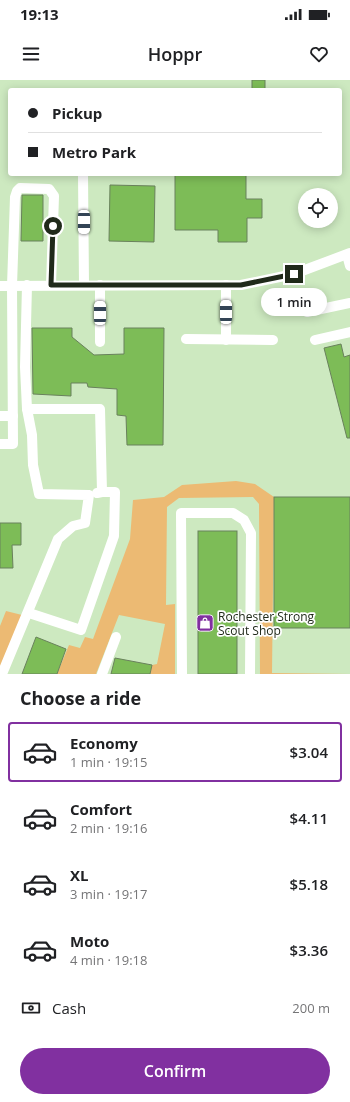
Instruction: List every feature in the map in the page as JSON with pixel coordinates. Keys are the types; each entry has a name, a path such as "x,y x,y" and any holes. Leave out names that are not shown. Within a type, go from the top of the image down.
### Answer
{"street":[{"path":"83,176 84,285"},
{"path":"0,444 13,444 12,286 15,197 17,190 20,188 49,188 54,196 51,285"},
{"path":"0,286 241,285 294,274 348,254 350,266"},
{"path":"27,285 25,367 27,409 32,435 33,465 39,494 89,494 115,492 114,536 81,630 29,613"},
{"path":"100,285 100,342"},
{"path":"226,285 226,340"},
{"path":"308,312 350,303"},
{"path":"315,340 350,332"},
{"path":"186,339 273,340"},
{"path":"27,409 100,409 102,492"},
{"path":"0,416 13,416"},
{"path":"2,674 29,613 49,557 58,539 73,526 85,523 89,494"},
{"path":"182,674 181,513 233,513 244,520 251,533 250,674"},
{"path":"102,674 116,638"}],"shaded area":[{"path":"236,481 255,484 274,497 272,673 350,674 260,674 259,504 253,497 179,498 167,507 166,605 175,604 175,674 150,674 152,665 157,664 165,624 119,615 96,674 57,674 69,645 80,648 85,637 93,639 130,539 133,500 164,497 182,485"},
{"path":"6,611 22,615 0,673 0,626"}],"building":[{"path":"252,80 265,80 265,88 252,88"},
{"path":"175,176 246,176 246,199 262,199 262,218 247,218 247,242 218,242 218,230 175,230"},
{"path":"110,185 155,186 154,242 109,241"},
{"path":"22,195 43,195 43,241 21,241"},
{"path":"32,328 72,328 72,337 94,355 124,354 124,328 164,328 163,445 127,445 126,416 117,415 117,389 88,387 87,383 71,383 71,396 33,394"},
{"path":"341,344 344,357 350,355 350,438 347,438 324,348"},
{"path":"274,497 350,497 350,628 274,628"},
{"path":"0,523 21,523 21,545 12,545 13,568 0,568"},
{"path":"198,531 237,531 237,674 198,674"},
{"path":"36,637 66,649 57,674 22,674"},
{"path":"115,658 152,665 150,674 111,674"}],"place":[{"name":"Rochester Strong Scout Shop","path":"205,623"}],"route":[{"path":"53,226 51,285 241,285 294,274"}]}
